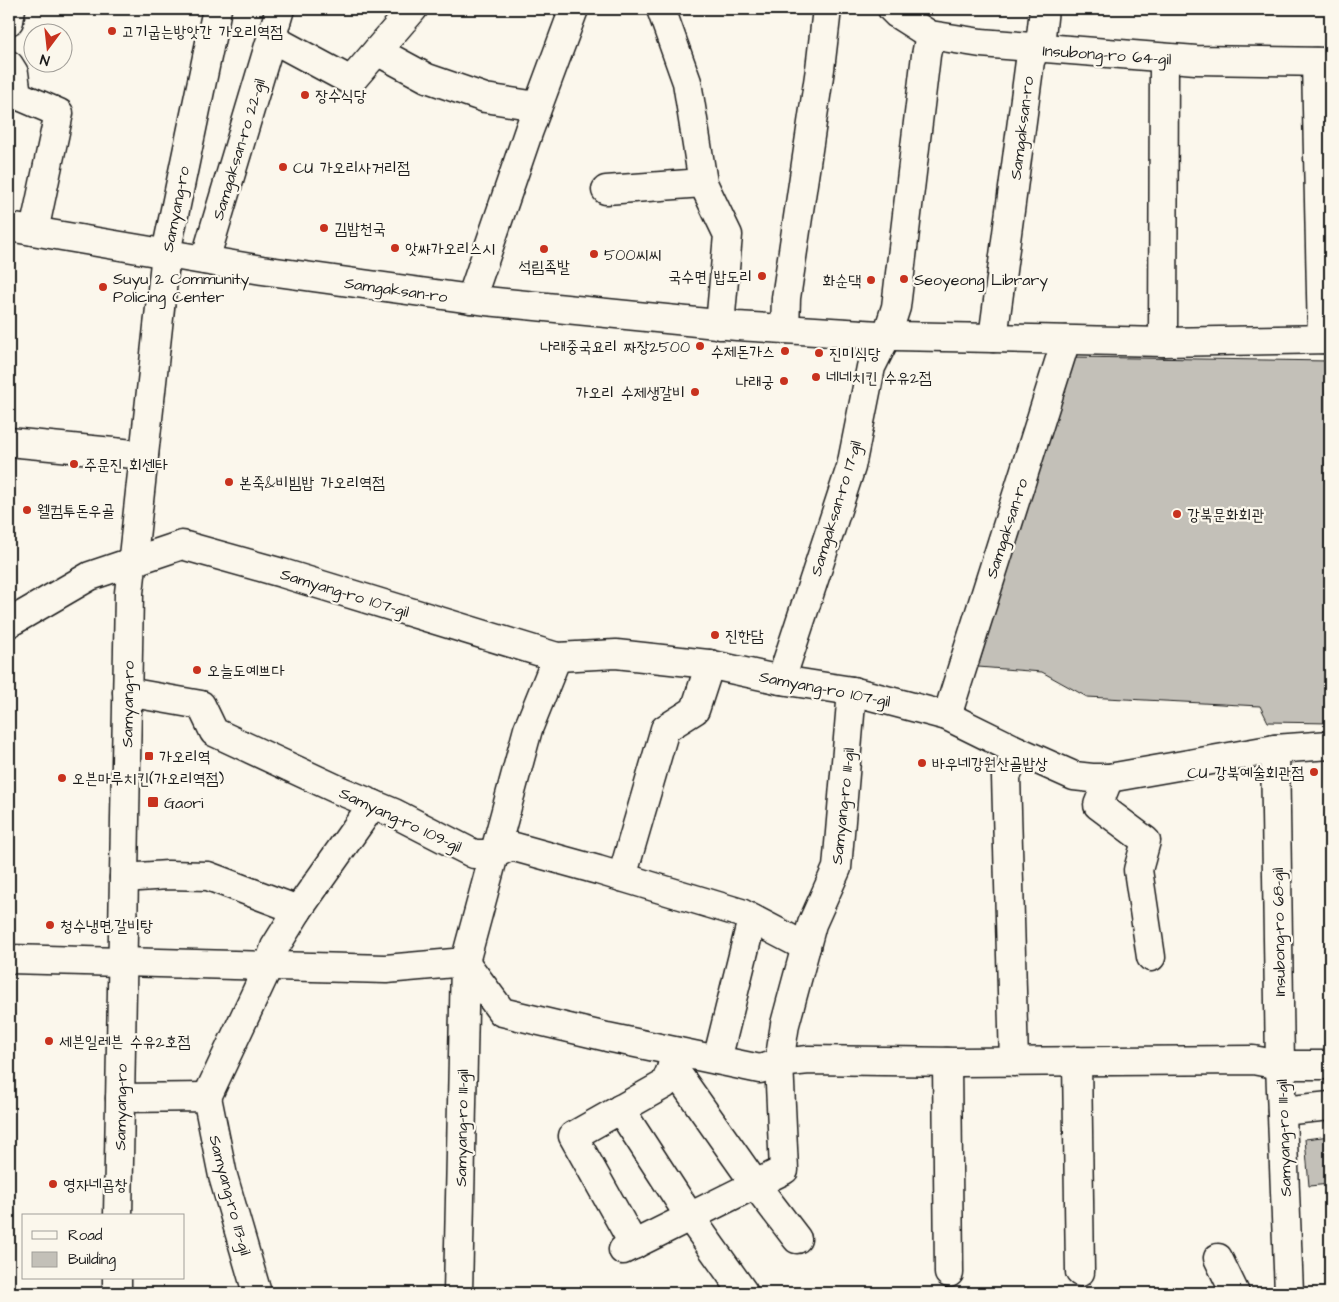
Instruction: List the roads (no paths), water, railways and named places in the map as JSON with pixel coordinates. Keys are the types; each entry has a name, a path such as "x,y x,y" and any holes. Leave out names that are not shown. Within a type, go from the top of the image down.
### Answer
{"street":[{"path":"9,21 12,9"},
{"name":"Samyang-ro","path":"118,1214 129,593 166,253 217,9"},
{"name":"Samgaksan-ro 22-gil","path":"205,260 280,9"},
{"path":"271,38 351,81 413,9"},
{"path":"471,299 537,106 574,9"},
{"path":"661,9 688,82 703,183 728,235 720,324"},
{"path":"786,329 786,298 827,9"},
{"name":"Insubong-ro 64-gil","path":"892,9 930,35 981,44 1196,60 1323,62"},
{"name":"Samgaksan-ro","path":"993,338 1030,61 1041,36 1044,9"},
{"path":"886,335 896,307 930,35"},
{"path":"377,51 427,78 485,98 537,106"},
{"path":"1163,342 1164,58"},
{"name":"Samgaksan-ro","path":"21,229 205,260 471,299 720,324 886,335 1066,340 1163,342 1326,339 1323,62"},
{"path":"9,65 14,73 17,94 59,113 21,229"},
{"path":"606,190 703,183"},
{"name":"Samgaksan-ro 17-gil","path":"781,680 851,467 871,368 886,335"},
{"name":"Samgaksan-ro","path":"947,716 1066,340"},
{"path":"9,442 144,455"},
{"name":"Samyang-ro 107-gil","path":"132,562 182,545 282,573 557,657 616,654 710,664 781,680 852,690 947,716 1018,752 1074,776 1109,778"},
{"path":"9,623 90,576 132,562"},
{"path":"9,959 386,969 465,962 528,729 557,657"},
{"path":"622,877 665,729 695,710 710,664"},
{"name":"Samyang-ro 111-gil","path":"779,1064 784,1024 812,924 837,868 852,690"},
{"name":"Samyang-ro 109-gil","path":"127,692 201,705 214,732 394,813 474,854 495,854 511,846 622,877 741,914 806,947"},
{"path":"1151,957 1138,870 1146,841 1098,805 1109,778 1275,749 1330,745"},
{"name":"Insubong-ro 68-gil","path":"1275,749 1280,1065"},
{"path":"1014,1062 1006,776 1018,752"},
{"path":"120,1098 207,1097 268,967 275,947 298,910 373,804"},
{"path":"124,878 168,875 208,876 298,910"},
{"path":"717,1060 752,919"},
{"name":"Samyang-ro 111-gil","path":"465,962 502,1012 607,1037 675,1059 717,1060 760,1069 809,1060 947,1062 1253,1060 1280,1065 1289,1293"},
{"name":"Samyang-ro 111-gil","path":"458,1293 465,962"},
{"path":"675,1059 665,1084 573,1136 628,1248 784,1170 779,1064"},
{"path":"675,1059 755,1184 797,1239"},
{"path":"1078,1061 1080,1272"},
{"path":"947,1062 949,1273"},
{"path":"1280,1065 1330,1065"},
{"name":"Samyang-ro 113-gil","path":"207,1097 224,1176 257,1293"},
{"path":"1282,1111 1330,1106"},
{"path":"620,1109 690,1217 744,1293"},
{"path":"1218,1258 1235,1293"},
{"path":"117,1280 117,1293"}],"place":[{"name":"고기굽는방앗간 가오리역점","path":"112,31"},
{"name":"장수식당","path":"305,95"},
{"name":"CU 가오리사거리점","path":"283,167"},
{"name":"김밥천국","path":"324,228"},
{"name":"앗싸가오리스시","path":"395,248"},
{"name":"석림족발","path":"544,249"},
{"name":"500씨씨","path":"594,254"},
{"name":"국수면 밥도리","path":"762,276"},
{"name":"Seoyeong Library","path":"904,279"},
{"name":"화순댁","path":"871,280"},
{"name":"Suyu 2 Community Policing Center","path":"103,287"},
{"name":"나래중국요리 짜장2500","path":"700,346"},
{"name":"수제돈가스","path":"785,351"},
{"name":"진미식당","path":"819,353"},
{"name":"네네치킨 수유2점","path":"816,377"},
{"name":"나래궁","path":"784,381"},
{"name":"가오리 수제생갈비","path":"695,392"},
{"name":"주문진 회센타","path":"74,464"},
{"name":"본죽&비빔밥 가오리역점","path":"229,482"},
{"name":"웰컴투돈우골","path":"27,510"},
{"name":"강북문화회관","path":"1177,514"},
{"name":"진한담","path":"715,635"},
{"name":"오늘도예쁘다","path":"197,670"},
{"name":"가오리역","path":"149,756"},
{"name":"바우네강원산골밥상","path":"922,763"},
{"name":"CU 강북예술회관점","path":"1314,772"},
{"name":"오븐마루치킨(가오리역점)","path":"62,778"},
{"name":"Gaori","path":"153,802"},
{"name":"청수냉면,갈비탕","path":"50,925"},
{"name":"세븐일레븐 수유2호점","path":"49,1041"},
{"name":"영자네곱창","path":"53,1184"}]}
